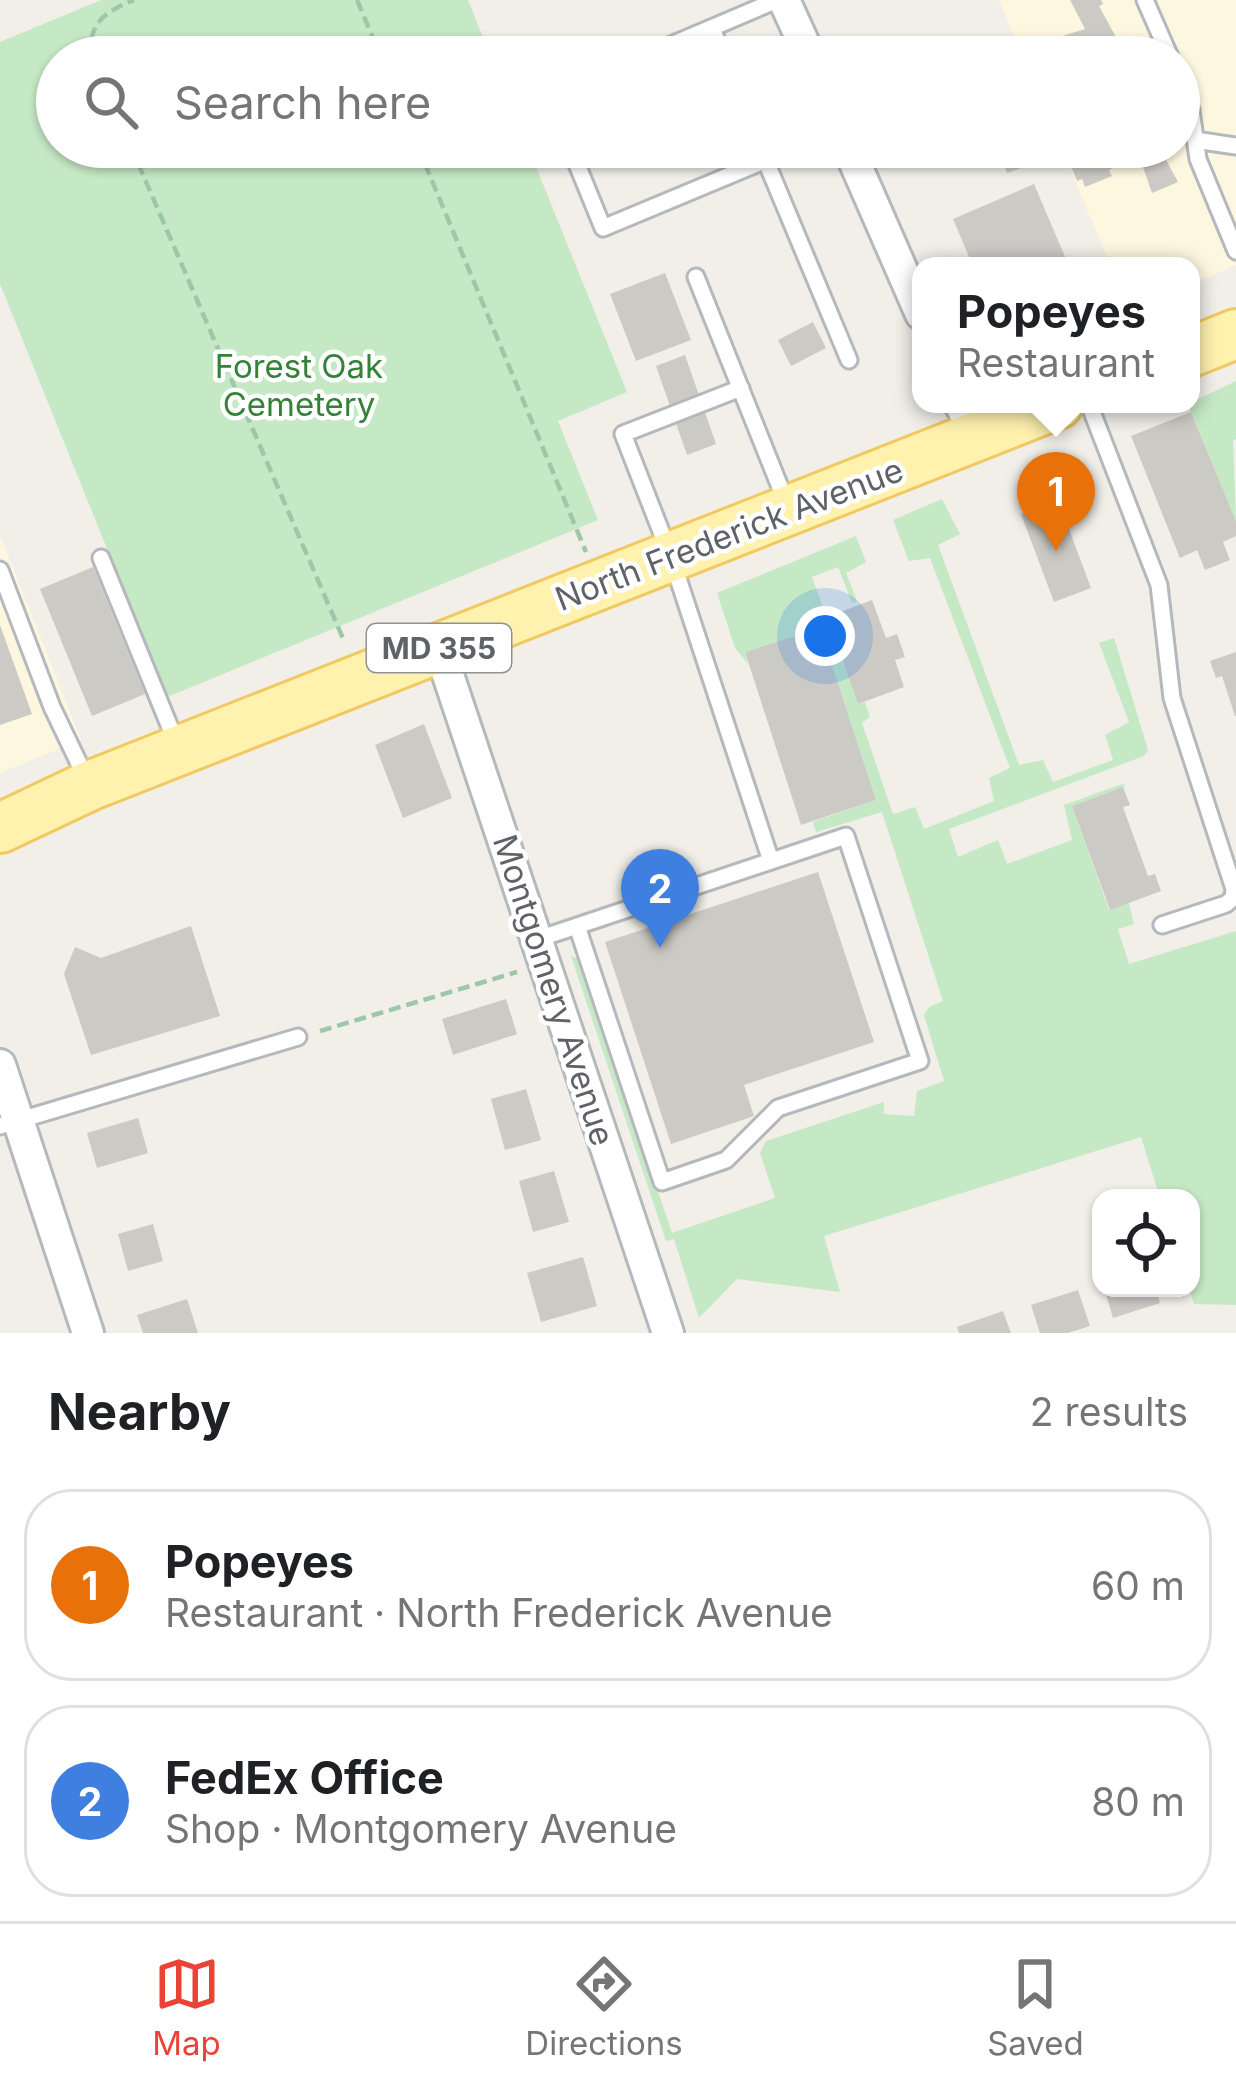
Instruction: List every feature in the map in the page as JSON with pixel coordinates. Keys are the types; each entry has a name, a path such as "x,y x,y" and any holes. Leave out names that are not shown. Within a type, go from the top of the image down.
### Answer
{"main road":[{"path":"1200,348 1236,334"},
{"name":"North Frederick Avenue","path":"0,828 89,786 789,510 968,420 1007,413"}],"street":[{"path":"781,0 799,36"},
{"path":"857,168 912,293"},
{"name":"Montgomery Avenue","path":"439,648 668,1333"},
{"path":"0,1065 9,1123 88,1333"}],"lane":[{"path":"693,36 781,0"},
{"path":"1145,0 1161,36"},
{"path":"712,28 715,36"},
{"path":"1200,141 1236,146"},
{"path":"1200,163 1236,250"},
{"path":"579,168 603,228 733,168"},
{"path":"769,168 848,360"},
{"path":"696,277 789,510"},
{"path":"741,388 623,434 671,557 771,861"},
{"path":"1092,413 1159,585 1172,698 1234,893 1226,904 1162,925"},
{"path":"101,558 179,750"},
{"path":"0,570 52,707 89,786"},
{"path":"542,952 577,926 846,836 920,1061 778,1108 726,1160 662,1182 577,926"},
{"path":"9,1123 298,1037"}],"path":[{"path":"92,36 100,17 134,0"},
{"path":"357,0 372,36"},
{"path":"139,168 361,679"},
{"path":"427,168 599,585"},
{"path":"298,1037 542,952"}],"shaded area":[{"path":"999,0 1236,0 1236,265 1200,280 1200,257 1107,257 1070,168 1200,168 1200,36 1014,36"},
{"path":"0,535 81,740 0,773"}],"green space":[{"name":"Forest Oak Cemetery","path":"101,0 468,0 483,36 36,36 36,168 536,168 627,392 558,421 598,520 167,697 0,284 0,42"},
{"path":"1236,381 1236,521 1192,413 1200,413 1200,398"},
{"path":"942,499 960,534 938,545 1019,765 1043,760 1053,782 1113,760 1105,735 1129,722 1099,643 1114,638 1148,750 1144,756 949,829 958,857 998,840 1007,864 1072,840 1064,805 1122,784 1126,786 1072,806 1109,910 1129,903 1134,924 1118,929 1129,964 1236,931 1236,1305 1194,1304 1192,1297 1200,1297 1200,1189 1157,1189 1141,1137 824,1236 840,1292 737,1279 699,1318 674,1239 666,1241 571,956 580,959 672,1233 775,1198 760,1153 766,1141 884,1102 884,1114 914,1116 917,1091 944,1081 924,1015 943,1001 882,812 816,832 813,822 876,800 820,628 745,652 748,664 735,648 717,593 856,536 866,562 846,573 857,601 852,603 838,567 812,577 858,704 865,702 870,717 862,723 893,814 915,807 924,829 994,801 989,778 1010,768 930,558 909,561 893,520"}],"building":[{"path":"1070,0 1101,0 1099,6 1115,36 1062,36 1085,29"},
{"path":"1072,168 1113,168 1109,170 1112,176 1085,187 1082,179 1077,181"},
{"path":"1143,168 1170,168 1178,182 1152,193"},
{"path":"1034,184 1065,257 969,257 953,219"},
{"path":"665,273 691,340 636,361 610,294"},
{"path":"813,322 826,348 791,366 778,340"},
{"path":"685,355 716,444 687,455 656,366"},
{"path":"1191,413 1236,521 1236,536 1223,542 1230,560 1205,570 1197,550 1180,558 1131,436"},
{"path":"1058,500 1091,588 1054,602 1021,514"},
{"path":"93,567 145,694 92,716 40,589"},
{"path":"872,600 886,638 897,634 905,657 895,660 904,687 858,704 827,617"},
{"path":"0,625 32,714 0,725"},
{"path":"820,628 876,800 801,825 745,652"},
{"path":"1236,652 1235,716 1222,676 1216,678 1210,661"},
{"path":"424,724 452,798 403,818 375,745"},
{"path":"1123,787 1130,805 1123,807 1148,876 1155,874 1161,891 1110,910 1072,806"},
{"path":"818,872 874,1042 744,1085 754,1116 671,1144 605,942"},
{"path":"191,926 220,1016 91,1055 64,974 75,947 101,958"},
{"path":"506,999 517,1034 453,1055 442,1019"},
{"path":"526,1089 541,1140 505,1150 491,1099"},
{"path":"138,1118 148,1153 97,1168 87,1133"},
{"path":"554,1171 569,1222 533,1232 519,1181"},
{"path":"153,1224 163,1261 128,1271 118,1234"},
{"path":"583,1257 597,1306 541,1322 527,1273"},
{"path":"1078,1290 1090,1326 1068,1333 1040,1333 1031,1305"},
{"path":"1107,1297 1158,1297 1160,1303 1113,1318"},
{"path":"187,1299 198,1333 143,1333 137,1315"},
{"path":"1003,1311 1011,1333 959,1333 957,1327"}],"place":[{"name":"Popeyes","path":"1056,551"},
{"name":"FedEx Office","path":"660,948"}]}
